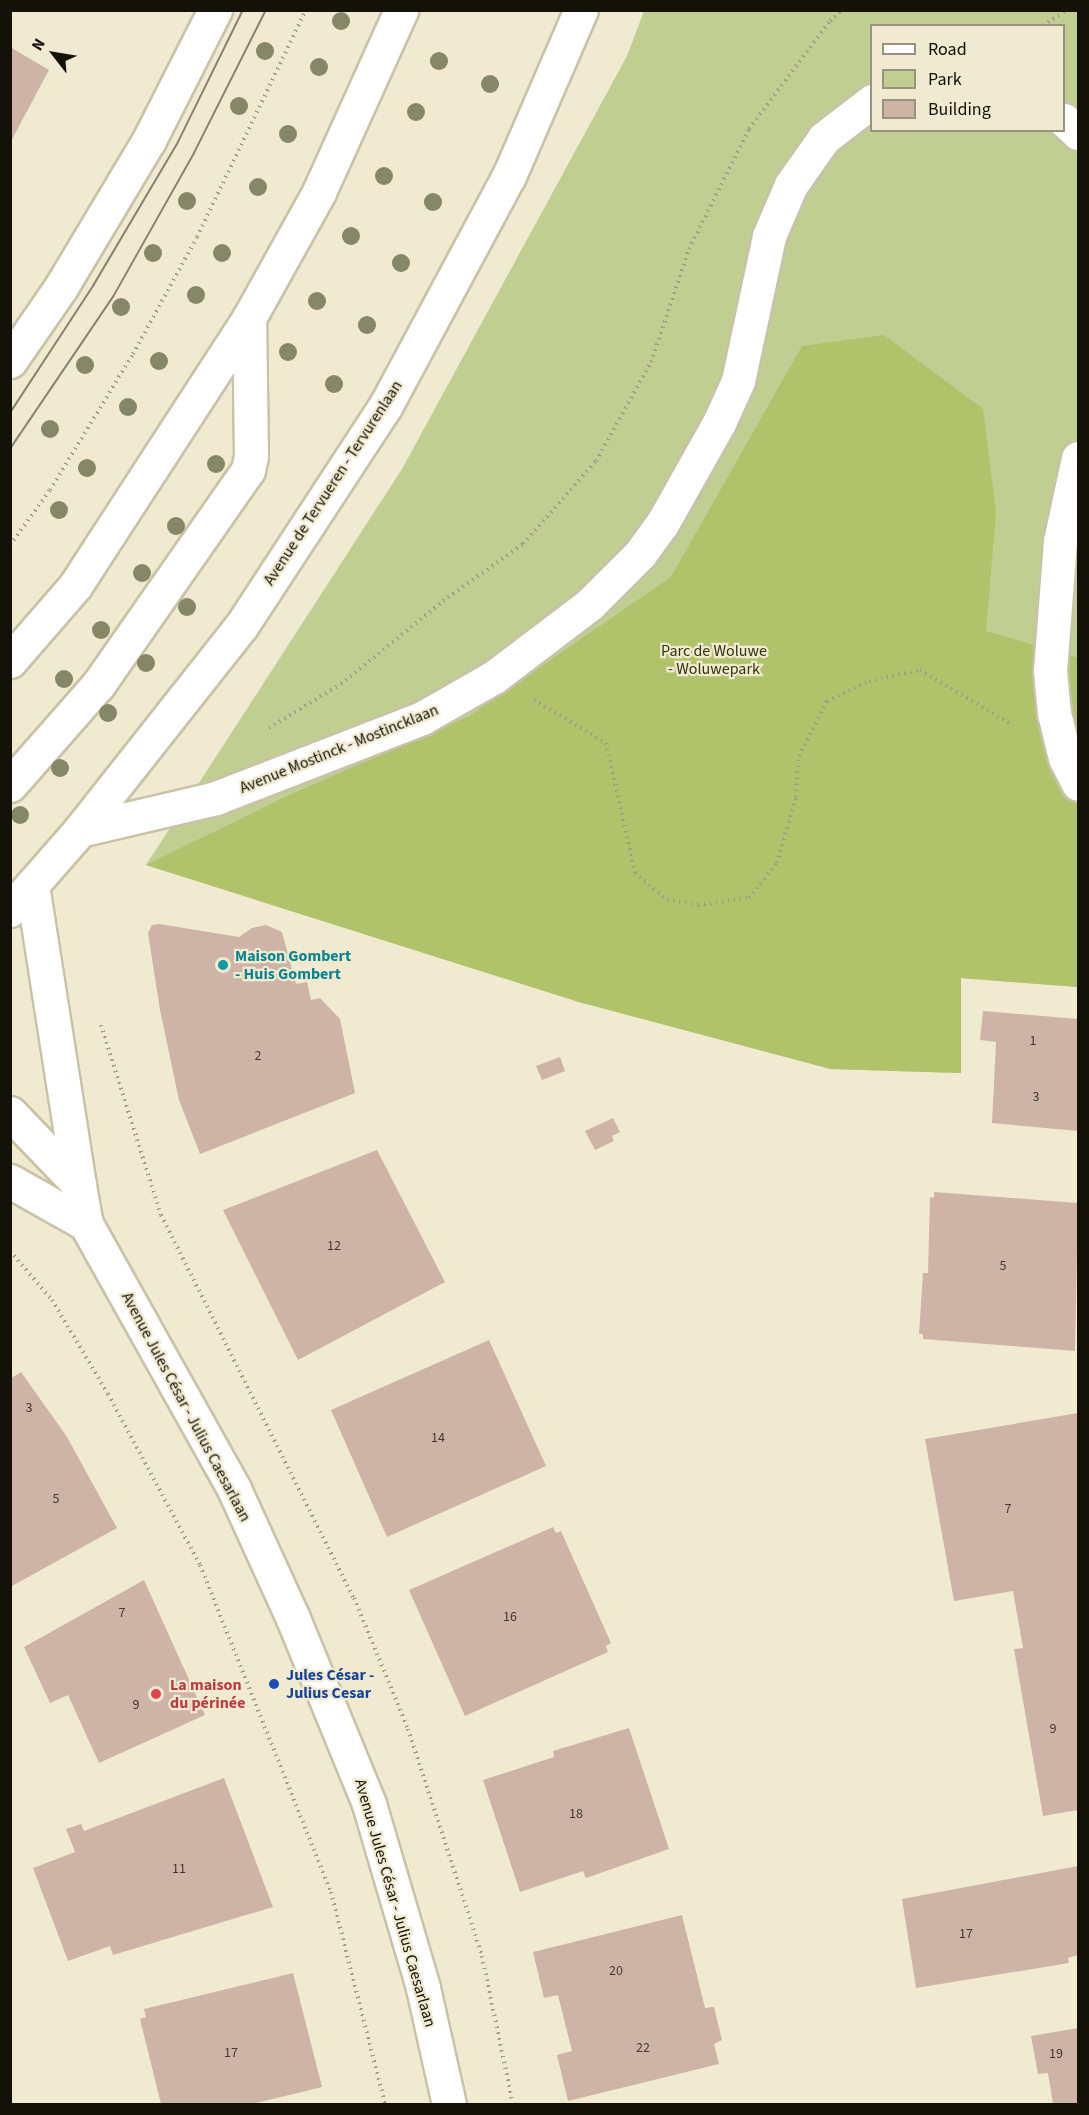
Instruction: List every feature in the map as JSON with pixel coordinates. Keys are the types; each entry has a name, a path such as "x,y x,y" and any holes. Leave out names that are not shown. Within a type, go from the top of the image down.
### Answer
{"street":[{"path":"10,361 61,287 149,140 215,10"},
{"path":"10,662 75,586 249,318 319,192 401,10"},
{"name":"Avenue de Tervueren - Tervurenlaan","path":"10,910 80,830 242,624 386,405 509,176 581,10"},
{"name":"Avenue Mostinck - Mostincklaan","path":"80,830 216,798 298,769 422,718 494,677 590,604 640,554 682,495 738,381 762,266 778,211 791,185 824,138 870,103"},
{"path":"1065,121 1078,134"},
{"path":"10,784 98,686 248,470 251,456 249,318"},
{"path":"1072,771 1054,713 1050,671 1052,618 1060,541 1078,458"},
{"name":"Avenue Jules César - Julius Caesarlaan","path":"32,885 86,1224 234,1489 327,1697 369,1804 423,1988 449,2104"},
{"path":"10,1113 79,1185"},
{"path":"10,1181 86,1224"}],"path":[{"path":"10,545 50,490 144,334 197,237 306,10"},
{"path":"266,730 341,684 442,601 523,544 597,461 651,362 689,249 749,129 830,21 842,10"},
{"path":"1047,24 1067,10"},
{"path":"494,677 606,743 635,873 668,900 699,905 749,898 777,863 796,797 799,756 827,701 869,681 920,670 1072,771"},
{"path":"100,1023 161,1215 354,1598 408,1729 482,1956 513,2104"},
{"path":"10,1251 52,1300 108,1394 200,1565 331,1892 385,2104"}],"green space":[{"name":"Parc de Woluwe - Woluwepark","path":"644,11 1078,11 1078,987 961,978 961,1073 831,1069 579,1002 146,865 402,469 627,56"},
{"path":"884,335 983,409 996,513 986,631 1078,658 1078,987 961,978 961,1073 831,1069 579,1002 146,865 287,796 469,716 671,577 802,346"}],"building":[{"path":"10,47 49,70 10,143"},
{"path":"159,924 239,937 252,928 266,925 282,932 296,984 307,982 311,1000 320,998 340,1019 355,1093 200,1154 179,1100 160,1010 148,933 152,925"},
{"path":"983,1011 1078,1019 1078,1131 992,1123 996,1042 980,1040"},
{"path":"560,1057 565,1071 542,1080 536,1066"},
{"path":"613,1118 620,1132 612,1136 614,1141 595,1150 585,1131"},
{"path":"377,1150 445,1282 298,1360 223,1210"},
{"path":"934,1192 1078,1203 1075,1351 923,1339 923,1334 919,1334 923,1273 928,1273 930,1197 934,1198"},
{"path":"489,1340 546,1466 387,1537 331,1410"},
{"path":"21,1372 67,1437 117,1528 10,1587 10,1379"},
{"path":"1078,1413 1078,1810 1043,1816 1014,1649 1023,1648 1013,1591 954,1601 925,1439"},
{"path":"553,1527 556,1533 561,1531 611,1643 606,1646 608,1652 465,1716 409,1590"},
{"path":"144,1580 205,1715 99,1763 68,1695 50,1703 24,1647"},
{"path":"629,1728 669,1849 586,1878 583,1871 520,1892 483,1780 554,1757 553,1751"},
{"path":"224,1778 273,1907 113,1955 110,1946 68,1961 33,1868 75,1852 66,1829 81,1824 84,1831"},
{"path":"1078,1866 1078,1955 1068,1958 1069,1963 916,1988 902,1899"},
{"path":"682,1915 705,2008 714,2007 722,2040 714,2044 719,2064 568,2101 557,2055 572,2051 558,1995 544,1998 533,1952"},
{"path":"293,1973 322,2087 252,2104 161,2104 140,2019 146,2017 144,2009"},
{"path":"1078,2028 1078,2104 1053,2104 1048,2073 1038,2074 1031,2036"}],"tram line":[{"path":"10,413 93,286 178,142 243,10"},
{"path":"10,449 113,297 194,153 266,10"}],"place":[{"name":"Maison Gombert - Huis Gombert","path":"223,965"},
{"name":"Jules César - Julius Cesar","path":"274,1684"},
{"name":"La maison du périnée","path":"156,1694"}]}
